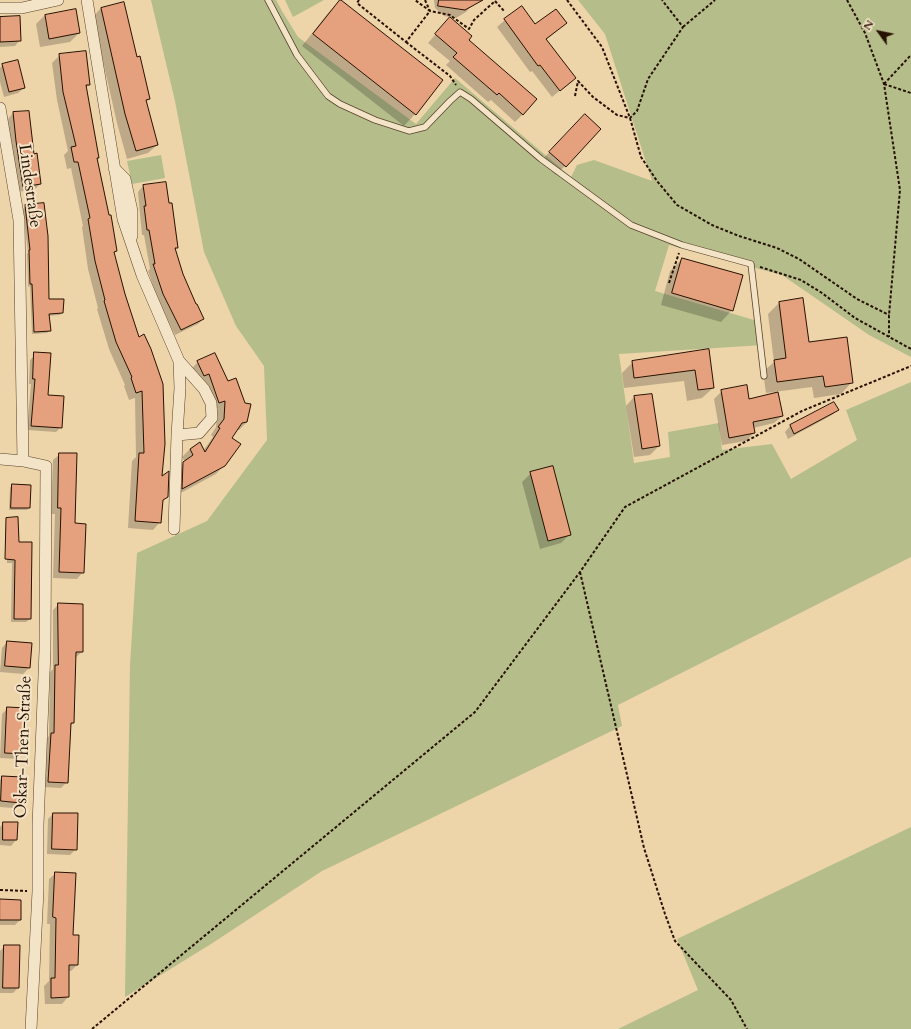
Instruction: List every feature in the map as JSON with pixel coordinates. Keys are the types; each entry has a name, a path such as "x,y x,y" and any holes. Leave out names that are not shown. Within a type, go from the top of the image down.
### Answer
{"street":[{"path":"0,8 22,8 58,0"},
{"path":"87,0 122,220 142,276 179,361 204,389 211,404 212,418 199,433 177,435"},
{"name":"Lindestraße","path":"0,108 18,220 23,461"},
{"path":"174,529 180,388 179,361"},
{"path":"0,459 23,461"},
{"name":"Oskar-Then-Straße","path":"23,461 46,466 45,650 38,825 38,892 31,1029"}],"lane":[{"path":"268,0 297,55 328,96 340,104 375,120 410,131 425,127 460,92 471,99 541,158 630,225 682,245 751,264 764,376"}],"path":[{"path":"359,0 357,3 450,76 460,92"},
{"path":"415,0 430,11 450,15 469,29 474,20 495,1 504,10"},
{"path":"425,0 430,11"},
{"path":"567,0 602,47 630,118 641,157 657,181 677,205 712,225 739,236 777,248 799,259 857,299 889,315"},
{"path":"662,0 683,27"},
{"path":"630,118 637,111 648,78 683,27 715,0"},
{"path":"847,0 865,33 884,84 900,190 889,315 889,337"},
{"path":"406,42 430,11"},
{"path":"884,84 911,55"},
{"path":"576,96 578,81 592,97 616,115 630,118"},
{"path":"884,84 911,93"},
{"path":"668,283 682,245"},
{"path":"751,264 801,280 822,293 855,318 911,349"},
{"path":"92,1029 475,712 580,572 625,507 802,411 911,366"},
{"path":"580,572 643,840 665,914 675,941 731,1000 747,1029"},
{"path":"0,890 38,892"}],"green space":[{"path":"151,0 276,0 298,37 416,124 455,78 571,177 577,165 594,160 652,181 605,34 578,0 911,0 911,357 869,335 782,275 669,245 655,291 761,322 763,345 619,354 634,463 670,457 668,432 719,423 722,450 772,444 791,479 857,440 846,410 911,382 911,557 618,705 622,726 322,871 211,944 125,997 130,665 137,553 207,521 267,440 264,366 236,326 204,252 175,101"},
{"path":"285,0 324,0 293,17"},
{"path":"161,155 165,178 132,184 127,161"},
{"path":"911,827 911,1029 618,1029 698,990 677,939"}],"building":[{"path":"340,0 443,80 416,115 313,34"},
{"path":"439,0 483,0 465,10 438,6"},
{"path":"124,2 137,57 140,56 150,99 146,100 158,145 136,151 125,114 101,8"},
{"path":"522,6 535,24 556,9 567,23 546,39 576,78 560,91 540,65 538,66 504,19"},
{"path":"76,9 80,33 49,39 45,15"},
{"path":"20,16 21,41 0,42 0,17"},
{"path":"450,17 472,36 469,40 537,99 523,115 499,93 497,95 453,57 457,53 435,34"},
{"path":"86,51 90,85 86,85 99,158 97,158 109,215 111,215 117,251 114,252 125,294 139,337 144,334 151,349 163,384 165,444 162,476 169,471 168,497 163,500 161,523 135,521 139,453 144,453 142,391 136,393 131,378 132,377 116,342 104,301 95,261 88,219 90,218 78,162 74,162 71,147 76,146 63,92 59,54"},
{"path":"18,60 25,88 9,92 2,64"},
{"path":"29,111 34,154 37,153 41,184 23,187 13,112"},
{"path":"585,114 601,129 566,167 549,152"},
{"path":"166,182 169,203 172,203 178,248 175,248 183,274 204,319 181,330 163,294 153,264 155,264 149,230 147,230 144,206 146,206 143,185"},
{"path":"44,203 48,236 49,299 64,299 63,313 49,314 51,331 34,332 32,284 30,284 30,250 25,205"},
{"path":"682,258 743,275 733,311 672,293"},
{"path":"803,298 809,342 847,337 853,383 825,387 823,376 777,382 774,360 786,358 779,302"},
{"path":"709,349 714,388 698,390 695,370 634,378 632,361"},
{"path":"34,352 51,353 48,395 64,396 62,428 31,426 35,379 33,379"},
{"path":"215,353 228,381 236,378 245,403 251,404 247,422 242,423 232,438 241,444 225,466 182,489 183,462 193,455 190,449 200,442 205,452 220,428 218,427 224,419 225,401 219,403 209,374 204,376 197,361"},
{"path":"747,385 749,399 778,392 783,416 753,422 755,433 729,438 721,390"},
{"path":"652,394 660,446 642,449 634,396"},
{"path":"834,402 839,410 794,434 790,425"},
{"path":"59,453 77,453 75,523 86,524 84,573 59,572 61,508 58,508"},
{"path":"553,466 571,535 548,541 530,472"},
{"path":"12,484 31,485 30,508 11,508"},
{"path":"18,517 19,542 32,542 31,619 14,619 15,560 5,559 6,518"},
{"path":"58,603 83,604 83,652 76,652 74,723 71,723 68,783 48,782 51,733 54,733 55,665 58,665"},
{"path":"7,641 32,643 30,668 5,666"},
{"path":"7,707 26,708 24,754 5,753"},
{"path":"2,776 22,777 21,803 1,801"},
{"path":"53,813 78,813 77,850 52,849"},
{"path":"3,822 18,822 17,840 3,840"},
{"path":"55,872 76,873 73,935 79,935 78,965 69,965 69,997 51,998 51,978 55,978 56,918 53,917"},
{"path":"0,899 21,900 21,920 0,920"},
{"path":"4,945 20,945 19,988 3,988"}]}
